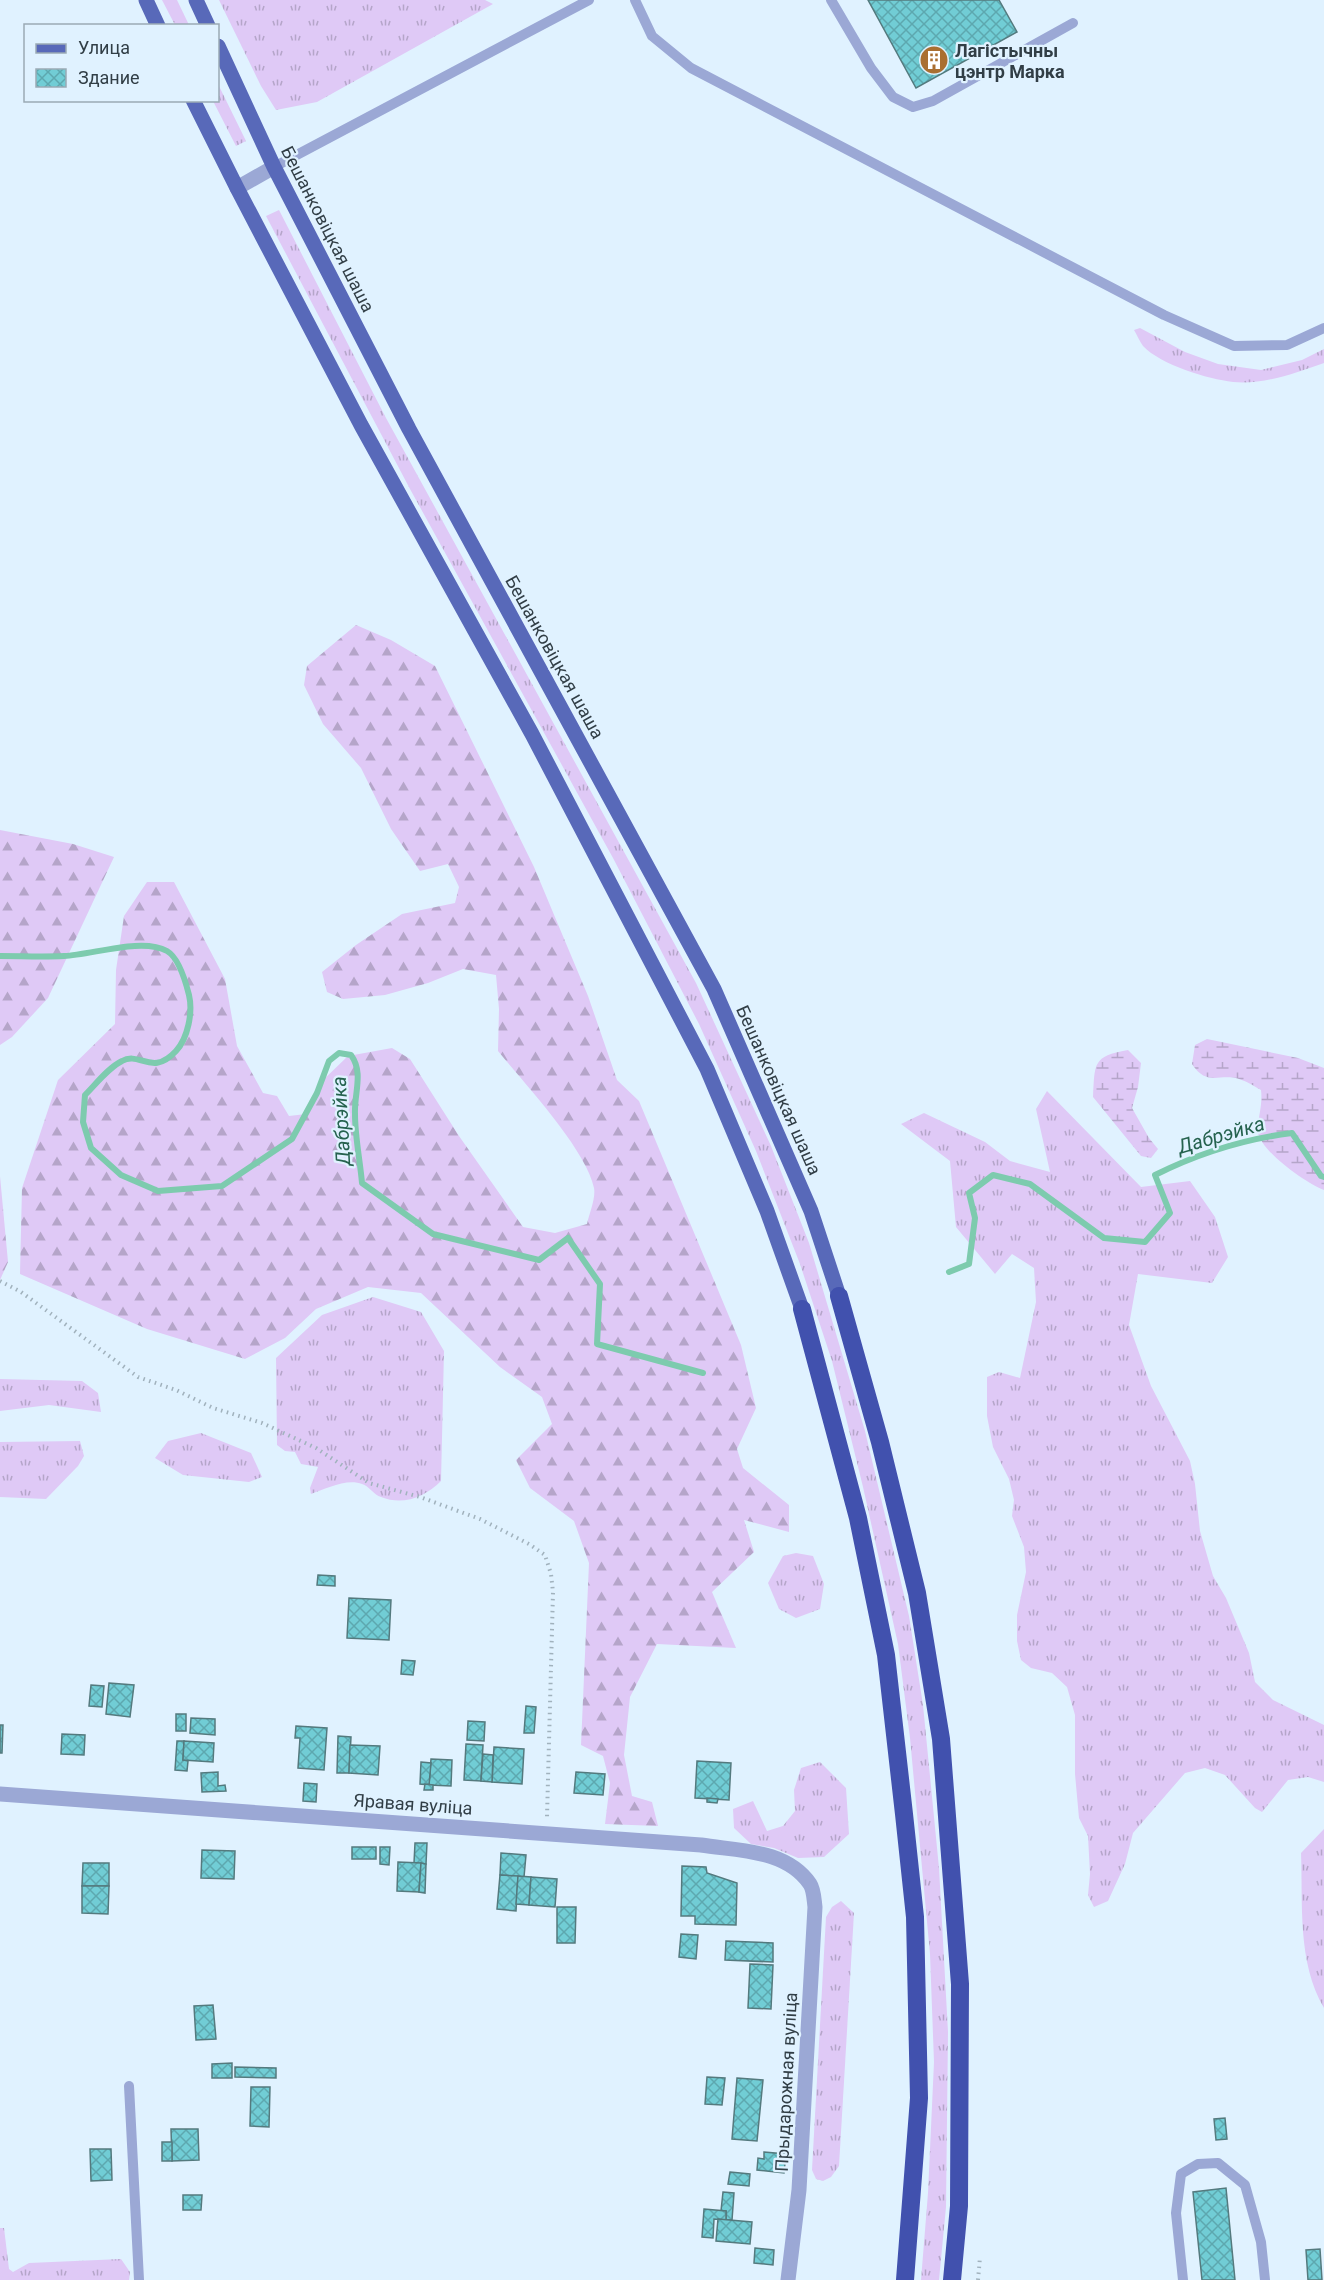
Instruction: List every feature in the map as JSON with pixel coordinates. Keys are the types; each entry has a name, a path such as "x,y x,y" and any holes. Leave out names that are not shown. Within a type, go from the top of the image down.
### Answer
{"highway":[{"path":"839,1296 880,1442 917,1593 941,1738 960,1984 959,2205 952,2280"},
{"path":"802,1309 858,1518 886,1655 915,1917 919,2098 905,2280"}],"main road":[{"path":"146,0 157,24"},
{"path":"196,0 207,24"},
{"name":"Бешанковіцкая шаша","path":"219,48 274,167 409,429 714,989 811,1211 839,1296"},
{"path":"194,102 361,425 532,734 707,1069 767,1210 802,1309"}],"street":[{"path":"237,188 274,167"},
{"name":"Яравая вуліца","path":"0,1794 701,1845 772,1856 798,1870 811,1886"},
{"name":"Прыдарожная вуліца","path":"788,2280 799,2190 815,1907 811,1886"}],"lane":[{"path":"274,167 589,0"},
{"path":"635,0 652,36 691,68 1164,315 1234,346 1287,345 1324,327"},
{"path":"831,0 871,68 893,97 913,107 933,101 1072,23"},
{"path":"129,2086 139,2280"},
{"path":"1183,2280 1176,2213 1181,2174 1198,2164 1218,2163 1245,2185 1261,2242 1265,2280"}],"path":[{"path":"0,1281 21,1292 138,1377 176,1390 213,1408 262,1423 316,1448 369,1483 420,1497 480,1519 529,1544 545,1556 551,1574 553,1592 547,1833"},
{"path":"978,2280 980,2257"}],"green space":[{"path":"162,0 177,0 189,24 174,24"},
{"path":"219,0 485,0 493,4 317,102 276,110 261,86"},
{"path":"219,86 246,141 236,146 214,102 219,102"},
{"path":"279,210 386,418 696,983 771,1146 809,1243 865,1431 909,1616 923,1705 939,1868 948,2032 946,2207 939,2280 921,2280 928,2193 934,2062 930,1954 910,1738 898,1644 832,1361 800,1264 756,1151 699,1024 613,858 410,489 266,216"},
{"path":"1140,328 1185,352 1218,364 1261,370 1302,360 1324,349 1324,363 1268,380 1233,382 1185,370 1161,359 1143,346 1134,330"},
{"path":"356,625 391,640 435,666 534,867 588,996 617,1080 639,1101 741,1345 756,1408 737,1449 743,1468 789,1505 789,1532 744,1520 754,1552 712,1592 736,1648 657,1644 630,1697 624,1755 632,1796 652,1802 658,1826 605,1824 610,1783 603,1756 581,1745 589,1563 574,1521 530,1488 516,1460 552,1424 542,1397 500,1367 421,1293 368,1287 316,1309 285,1338 245,1359 147,1329 20,1274 22,1188 58,1080 115,1024 116,970 124,916 147,882 174,882 225,979 237,1046 263,1093 277,1096 289,1116 306,1114 321,1082 348,1056 392,1048 410,1059 459,1136 523,1227 555,1233 587,1224 594,1192 589,1172 553,1117 498,1051 499,1009 496,975 463,969 428,983 385,995 343,999 327,992 322,972 356,945 402,914 455,903 459,887 448,864 420,871 391,829 361,768 323,724 304,685 307,666"},
{"path":"0,830 73,844 114,857 48,998 12,1037 0,1045"},
{"path":"1207,1039 1298,1058 1324,1068 1324,1190 1285,1166 1261,1140 1258,1127 1261,1090 1239,1079 1208,1077 1192,1064 1195,1045"},
{"path":"1128,1050 1141,1063 1132,1108 1158,1149 1151,1158 1141,1156 1093,1097 1095,1069 1098,1063 1108,1055"},
{"path":"1047,1091 1141,1187 1190,1181 1215,1217 1228,1257 1212,1283 1138,1274 1129,1325 1151,1386 1190,1461 1200,1531 1213,1576 1226,1598 1249,1653 1255,1682 1273,1700 1324,1725 1324,1782 1308,1777 1288,1780 1262,1812 1255,1808 1225,1775 1205,1768 1185,1773 1133,1833 1125,1864 1108,1901 1094,1907 1088,1895 1090,1874 1088,1836 1079,1818 1075,1774 1075,1715 1067,1687 1052,1673 1031,1668 1021,1660 1017,1641 1017,1615 1026,1572 1024,1547 1012,1516 1014,1500 1009,1479 993,1447 987,1416 987,1377 999,1372 1020,1378 1036,1302 1034,1268 1012,1254 995,1274 956,1227 950,1161 901,1124 924,1113 985,1142 1010,1161 1050,1172 1036,1109"},
{"path":"0,1176 8,1262 0,1280"},
{"path":"373,1297 421,1312 444,1351 441,1481 428,1492 397,1501 381,1497 365,1485 350,1482 311,1494 310,1488 318,1467 301,1464 295,1452 285,1451 277,1445 276,1358 322,1315"},
{"path":"0,1379 82,1381 98,1393 101,1412 49,1405 0,1411"},
{"path":"201,1433 251,1453 262,1477 249,1482 183,1475 155,1458 168,1441"},
{"path":"80,1441 84,1456 78,1466 46,1499 0,1497 0,1442"},
{"path":"796,1553 813,1556 824,1584 820,1609 796,1618 779,1609 768,1583 783,1556"},
{"path":"820,1762 846,1788 849,1834 824,1857 798,1858 774,1848 751,1844 734,1828 733,1809 753,1801 767,1831 783,1826 795,1811 794,1790 801,1768"},
{"path":"1324,1829 1324,2008 1315,1990 1305,1952 1301,1853"},
{"path":"841,1901 854,1913 839,2166 831,2177 823,2181 816,2179 812,2170 826,1917 832,1907"},
{"path":"0,2228 4,2228 9,2269 13,2272 29,2263 121,2259 130,2272 129,2280 0,2280"}],"building":[{"name":"Лагістычны цэнтр Марка","path":"868,0 999,0 1017,32 916,88"},
{"path":"318,1575 335,1576 335,1586 317,1585"},
{"path":"349,1598 391,1600 389,1640 347,1638"},
{"path":"402,1660 415,1661 413,1675 401,1674"},
{"path":"109,1683 134,1685 130,1717 106,1714"},
{"path":"91,1685 104,1686 102,1707 89,1706"},
{"path":"526,1706 536,1707 534,1733 524,1733"},
{"path":"176,1714 186,1714 186,1731 176,1731"},
{"path":"191,1718 215,1719 215,1735 190,1733"},
{"path":"468,1721 485,1722 484,1741 467,1740"},
{"path":"0,1725 3,1725 2,1753 0,1753"},
{"path":"296,1726 327,1728 324,1770 298,1768 300,1738 295,1738"},
{"path":"62,1734 85,1735 84,1755 61,1754"},
{"path":"338,1736 351,1737 349,1773 337,1773"},
{"path":"177,1741 184,1741 183,1760 188,1761 187,1771 175,1770"},
{"path":"184,1741 214,1743 213,1762 183,1760"},
{"path":"466,1744 483,1745 481,1781 464,1780"},
{"path":"350,1745 380,1746 378,1775 349,1773"},
{"path":"494,1747 524,1749 522,1784 492,1782"},
{"path":"483,1754 493,1755 492,1782 481,1781"},
{"path":"431,1759 452,1760 451,1786 429,1785"},
{"path":"697,1761 731,1763 729,1800 695,1798"},
{"path":"421,1762 431,1763 429,1785 420,1784"},
{"path":"218,1772 218,1786 225,1785 226,1791 202,1792 201,1773"},
{"path":"576,1772 605,1774 603,1795 574,1793"},
{"path":"304,1783 317,1784 316,1802 303,1801"},
{"path":"425,1784 433,1785 433,1790 424,1790"},
{"path":"707,1798 718,1799 717,1803 707,1802"},
{"path":"415,1843 427,1843 426,1864 414,1863"},
{"path":"352,1847 376,1847 376,1859 352,1859"},
{"path":"380,1847 390,1847 389,1865 380,1864"},
{"path":"202,1850 235,1851 234,1879 201,1878"},
{"path":"501,1853 526,1855 524,1877 500,1875"},
{"path":"398,1862 421,1863 419,1892 397,1891"},
{"path":"83,1863 109,1863 109,1886 82,1886"},
{"path":"421,1863 426,1864 425,1893 419,1892"},
{"path":"682,1866 706,1867 707,1873 737,1883 736,1925 695,1924 695,1916 681,1916"},
{"path":"500,1875 518,1876 516,1911 497,1909"},
{"path":"518,1876 531,1877 529,1905 516,1904"},
{"path":"531,1877 557,1879 555,1907 529,1905"},
{"path":"82,1886 109,1886 108,1914 82,1913"},
{"path":"557,1907 576,1907 575,1943 557,1943"},
{"path":"681,1934 698,1935 696,1959 679,1957"},
{"path":"726,1941 773,1943 773,1962 725,1960"},
{"path":"750,1964 773,1965 771,2009 748,2008"},
{"path":"213,2005 216,2039 196,2040 194,2006"},
{"path":"232,2063 232,2078 212,2078 212,2064"},
{"path":"235,2067 276,2068 276,2078 235,2077"},
{"path":"707,2077 725,2078 722,2105 705,2104"},
{"path":"737,2078 763,2080 757,2141 732,2139"},
{"path":"251,2087 270,2087 269,2127 250,2126"},
{"path":"1225,2118 1227,2139 1216,2140 1214,2119"},
{"path":"171,2129 198,2129 199,2160 172,2161"},
{"path":"162,2142 172,2142 172,2161 162,2161"},
{"path":"90,2149 111,2149 112,2180 91,2181"},
{"path":"764,2152 786,2154 784,2173 757,2170 758,2158 764,2159"},
{"path":"730,2172 750,2174 749,2186 728,2184"},
{"path":"1226,2188 1235,2280 1202,2280 1193,2192"},
{"path":"723,2192 734,2193 732,2220 726,2220 726,2211 721,2211"},
{"path":"183,2195 202,2195 201,2210 183,2210"},
{"path":"704,2209 726,2211 726,2220 714,2219 713,2238 702,2237"},
{"path":"718,2219 752,2222 750,2244 716,2241"},
{"path":"755,2248 774,2250 773,2265 754,2263"},
{"path":"1320,2249 1322,2280 1308,2280 1306,2250"}],"waterway":[{"name":"Дабрэйка","path":"0,956 64,956 144,946 167,951 175,959 184,978 190,1002 188,1025 180,1046 168,1058 160,1062 153,1063 135,1059 122,1061 107,1072 85,1095 83,1122 91,1148 121,1175 158,1191 222,1186 292,1139 317,1093 329,1061 339,1053 351,1055 358,1076 355,1123 362,1183 433,1234 539,1260 568,1238 600,1284 597,1344 703,1373"},
{"name":"Дабрэйка","path":"949,1272 969,1264 975,1218 969,1193 993,1175 1030,1184 1104,1238 1145,1242 1170,1213 1155,1175 1188,1160 1239,1143 1292,1133 1321,1176 1324,1177"}],"place":[{"name":"Лагістычны цэнтр Марка","path":"934,60"}]}
